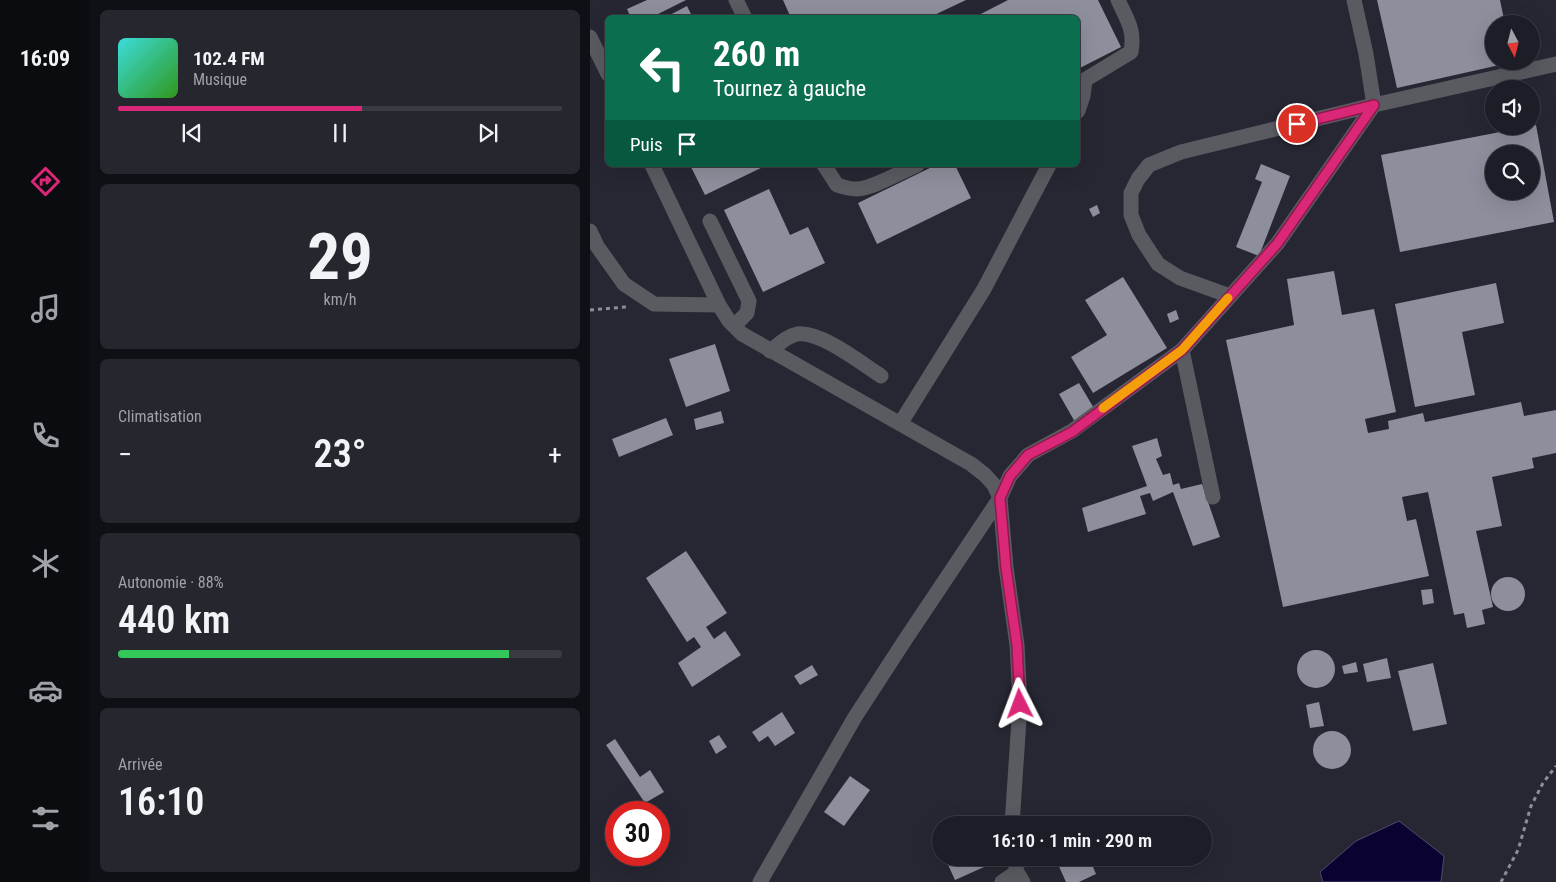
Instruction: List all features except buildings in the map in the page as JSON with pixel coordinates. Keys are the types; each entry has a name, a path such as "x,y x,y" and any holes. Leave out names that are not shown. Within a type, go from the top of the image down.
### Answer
{"street":[{"path":"736,0 744,15"},
{"path":"1080,105 1083,96 1081,82 1131,52 1133,39 1130,27 1118,0"},
{"path":"760,882 855,717 1000,498 1010,476 1028,455 1072,432 1182,350 1277,244 1374,105 1366,54 1354,0"},
{"path":"590,37 605,68"},
{"path":"1230,296 1180,278 1158,264 1139,235 1131,215 1131,193 1138,179 1149,165 1181,152 1374,105 1556,64"},
{"path":"653,167 719,305 729,321 742,334 971,464 994,485 1000,498 1006,568 1017,645 1020,704 1013,816"},
{"path":"825,167 837,185 857,189 867,187 912,167"},
{"path":"900,424 984,289 1048,167"},
{"path":"710,220 749,300 747,313 734,326"},
{"path":"590,230 597,246 624,284 654,304 719,305"},
{"path":"770,351 790,337 798,334 810,335 822,338 881,376"},
{"path":"1182,350 1213,497"},
{"path":"1002,882 1018,870"}],"path":[{"path":"590,310 626,306"},
{"path":"1501,882 1518,850 1531,806 1543,783 1556,766"}],"shaded area":[{"path":"1399,821 1444,856 1441,882 1323,882 1320,872 1356,841"}],"slow traffic":[{"path":"1103,408 1182,350 1228,298"}],"route":[{"path":"1020,704 1017,645 1006,568 1000,498 1010,476 1028,455 1072,432 1182,350 1277,244 1374,105 1297,124"}]}
